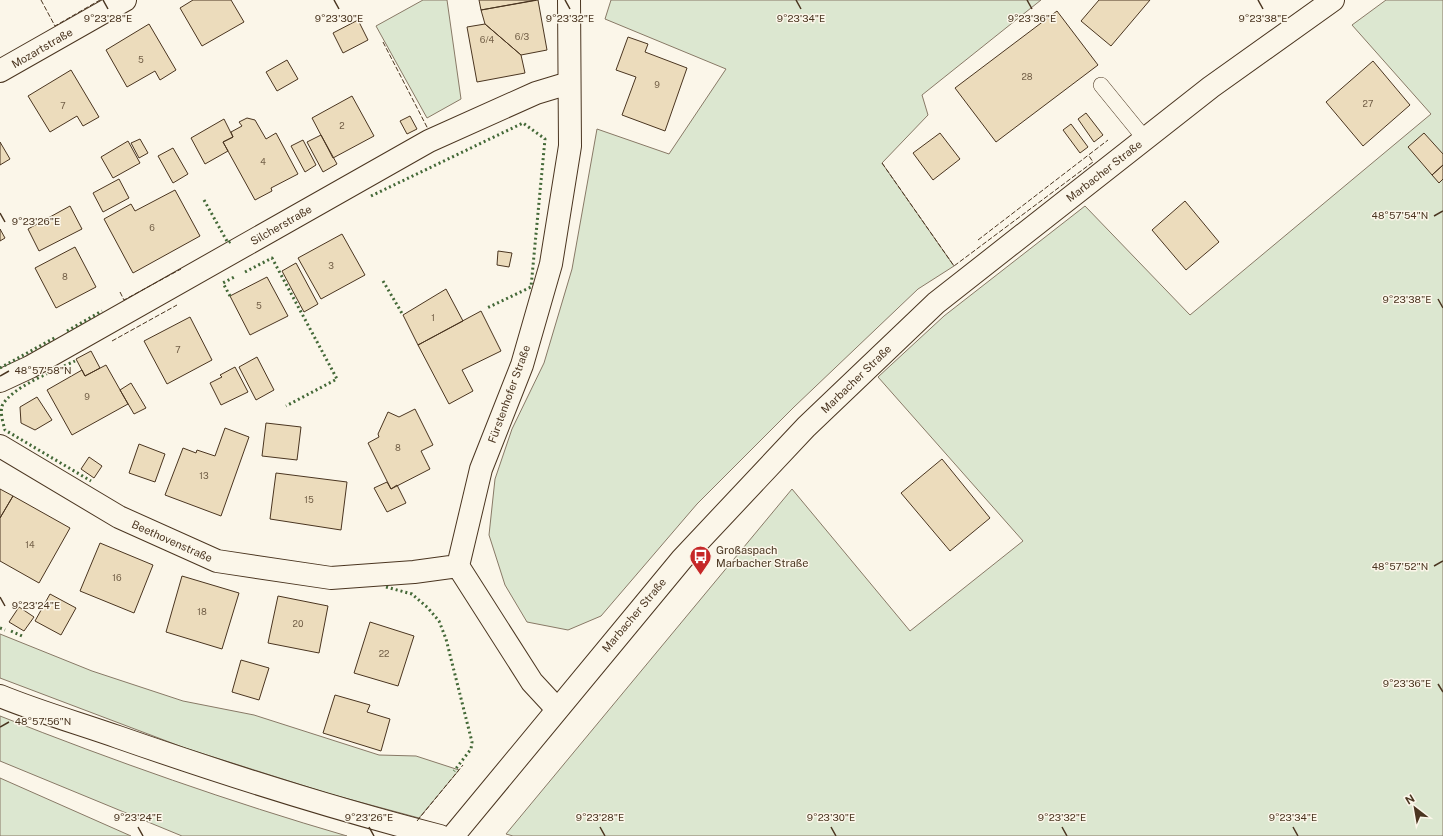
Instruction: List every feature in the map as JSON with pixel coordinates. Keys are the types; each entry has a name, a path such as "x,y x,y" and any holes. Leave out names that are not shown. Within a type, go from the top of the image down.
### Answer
{"street":[{"name":"Mozartstraße","path":"0,71 125,0"},
{"name":"Fürstenhofer Straße","path":"458,566 481,469 522,365 551,264 570,146 569,0"},
{"name":"Marbacher Straße","path":"453,836 682,559 806,428 936,303 1211,87 1333,0"},
{"name":"Silcherstraße","path":"0,381 30,367 430,141 536,93 569,83"},
{"name":"Beethovenstraße","path":"0,446 119,517 217,561 331,578 414,572 458,566"},
{"path":"458,566 532,682 557,709"},
{"path":"0,696 35,710 244,780 321,804 440,836"}],"lane":[{"path":"1101,85 1145,139"}],"green space":[{"path":"423,0 447,0 461,99 427,118 376,26"},
{"path":"611,0 1041,0 922,95 928,115 882,163 954,266 918,289 794,407 697,504 601,616 568,630 527,622 505,585 489,535 495,479 512,429 544,363 572,269 597,129 669,154 726,69 605,19"},
{"path":"1386,0 1443,0 1443,836 513,836 506,834 792,489 910,631 1023,541 878,377 944,316 1085,206 1190,315 1431,114 1352,25"},
{"path":"0,634 92,671 183,701 254,715 379,755 416,756 459,770 419,818 330,794 185,748 0,678"},
{"path":"0,716 172,780 347,836 182,836 0,761"},
{"path":"0,778 131,836 0,836"}],"building":[{"path":"193,0 231,0 244,22 202,46 180,8"},
{"path":"479,0 536,0 481,10"},
{"path":"538,0 547,50 521,55 485,24 481,10"},
{"path":"1099,0 1150,0 1111,46 1081,21"},
{"path":"1057,11 1098,65 996,142 955,88"},
{"path":"358,20 368,40 343,53 333,33"},
{"path":"149,24 176,70 160,80 155,71 127,87 106,50"},
{"path":"485,24 521,55 525,73 477,82 467,27"},
{"path":"628,37 648,44 645,52 687,68 665,131 622,115 636,77 616,70"},
{"path":"287,60 298,79 277,91 266,72"},
{"path":"1373,61 1410,105 1363,146 1326,102"},
{"path":"71,70 99,117 83,126 77,116 50,132 28,96"},
{"path":"352,96 374,136 333,158 312,118"},
{"path":"1086,113 1103,135 1094,142 1078,119"},
{"path":"410,116 417,129 407,134 400,121"},
{"path":"247,118 255,120 266,139 276,133 298,174 271,188 272,191 255,200 223,142 233,137 231,132 242,126 239,122"},
{"path":"224,119 233,137 223,142 228,151 205,164 191,138"},
{"path":"1071,124 1088,147 1080,153 1063,130"},
{"path":"940,133 960,159 933,180 913,153"},
{"path":"1424,133 1443,154 1443,165 1432,175 1408,147"},
{"path":"321,135 337,164 323,172 307,142"},
{"path":"140,139 148,153 139,158 131,143"},
{"path":"303,140 316,165 305,172 291,146"},
{"path":"128,141 140,163 113,178 101,157"},
{"path":"0,142 10,159 0,165"},
{"path":"173,148 188,174 173,183 158,156"},
{"path":"1443,165 1443,179 1439,183 1432,175"},
{"path":"119,179 129,198 103,212 93,193"},
{"path":"175,190 200,236 133,273 104,219 131,204 135,211"},
{"path":"1185,201 1219,242 1186,270 1152,230"},
{"path":"70,206 82,229 39,251 28,229"},
{"path":"0,229 5,238 0,241"},
{"path":"342,234 365,275 321,299 298,258"},
{"path":"75,247 96,287 56,308 35,268"},
{"path":"498,251 512,253 509,267 497,265"},
{"path":"296,263 318,304 304,312 282,271"},
{"path":"267,277 288,316 250,335 230,296"},
{"path":"446,289 463,321 418,345 403,315"},
{"path":"481,311 501,351 462,370 473,391 449,404 418,345"},
{"path":"190,317 212,360 167,384 144,341"},
{"path":"91,351 100,368 85,376 76,359"},
{"path":"257,357 274,390 256,400 239,367"},
{"path":"106,365 128,404 72,435 47,390 82,370 85,376"},
{"path":"235,367 248,392 221,405 210,383 222,377 220,375"},
{"path":"131,383 146,408 134,414 120,390"},
{"path":"37,397 52,420 35,430 21,423 20,407"},
{"path":"415,409 433,445 421,451 430,469 391,489 368,443 379,437 378,434 388,412 399,417"},
{"path":"266,423 301,427 297,460 262,456"},
{"path":"225,428 249,437 221,516 165,495 183,448 196,453 197,450 215,456"},
{"path":"139,444 165,454 155,482 129,473"},
{"path":"89,457 102,466 94,478 81,469"},
{"path":"942,459 990,518 950,551 901,493"},
{"path":"276,473 347,482 341,530 270,519"},
{"path":"387,482 391,489 397,485 406,503 387,512 374,488"},
{"path":"0,489 13,496 0,518"},
{"path":"13,496 70,528 39,583 0,561 0,518"},
{"path":"100,543 153,565 134,613 80,591"},
{"path":"182,576 239,593 222,649 166,632"},
{"path":"50,594 76,608 61,635 35,621"},
{"path":"278,596 328,606 319,653 268,643"},
{"path":"19,607 34,617 24,631 9,622"},
{"path":"370,622 414,636 398,686 354,673"},
{"path":"241,660 269,668 259,700 232,692"},
{"path":"335,695 370,705 367,712 390,719 381,751 323,733"}],"hedge":[{"path":"371,196 523,123 545,139 531,287 487,308"},
{"path":"204,200 228,243 231,241"},
{"path":"245,272 272,258 337,379 286,406"},
{"path":"230,296 223,283 236,276"},
{"path":"383,281 403,315"},
{"path":"67,331 102,311"},
{"path":"0,368 56,337"},
{"path":"75,361 24,386 7,399 1,409 5,430 91,481"},
{"path":"386,587 412,594 428,608 439,621 446,639 472,742 471,749 454,771"},
{"path":"0,628 5,630"},
{"path":"11,631 22,636"}],"fence":[{"path":"41,0 55,26 100,0"},
{"path":"383,42 428,129"},
{"path":"978,240 1108,140"},
{"path":"882,163 954,266 1093,162 1089,156"},
{"path":"120,292 124,300 181,269"},
{"path":"112,341 177,305"},
{"path":"417,821 463,765"}],"place":[{"name":"Großaspach Marbacher Straße","path":"700,576"}]}
